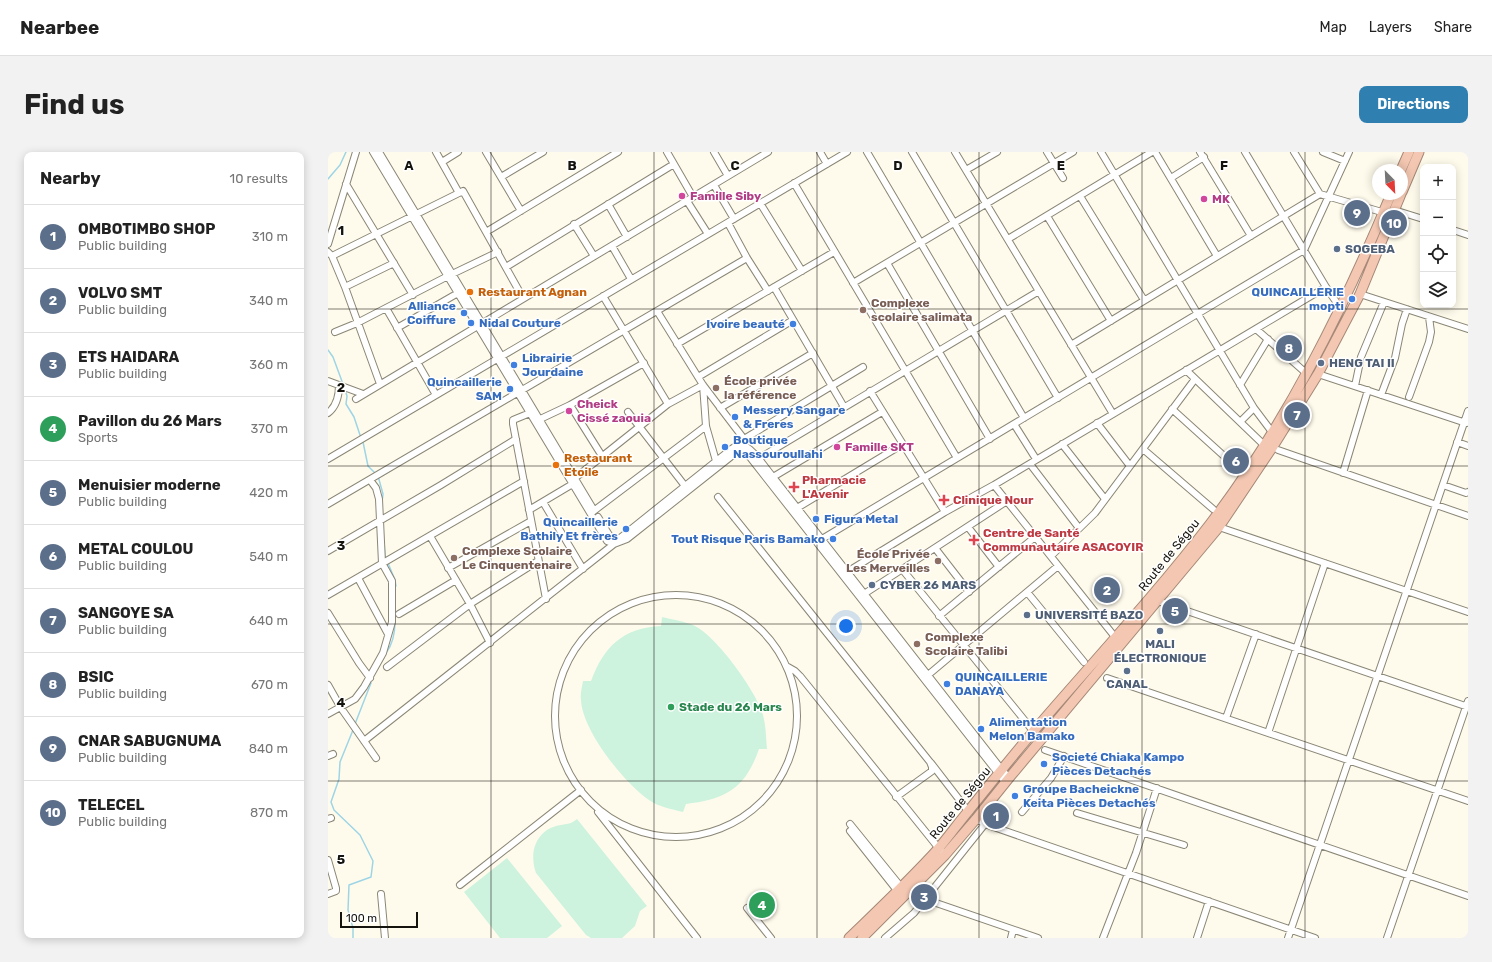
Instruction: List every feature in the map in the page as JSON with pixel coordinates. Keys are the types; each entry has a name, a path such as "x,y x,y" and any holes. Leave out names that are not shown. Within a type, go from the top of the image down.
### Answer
{"highway":[{"path":"1404,164 1409,152"},
{"name":"Route de Ségou","path":"1408,179 1419,152"},
{"name":"Route de Ségou","path":"862,938 902,892 941,852 976,820 1007,780 1219,527 1272,448 1318,374 1360,294 1390,212 1391,200"},
{"name":"Route de Ségou","path":"941,852 968,811 1115,637 1150,598 1210,524 1245,475 1306,373 1398,200"},
{"name":"Route de Ségou","path":"849,938 902,892"}],"street":[{"path":"328,244 356,152"},
{"path":"373,152 451,275 592,511 615,542"},
{"path":"379,152 414,215"},
{"path":"436,152 459,193"},
{"path":"442,162 458,152"},
{"path":"486,152 521,211"},
{"path":"502,177 543,152"},
{"path":"486,232 617,152"},
{"path":"667,152 693,197"},
{"path":"714,152 728,176"},
{"path":"356,399 768,152"},
{"path":"820,152 827,164"},
{"path":"328,459 847,152"},
{"path":"867,152 1024,418"},
{"path":"912,152 1058,398"},
{"path":"955,152 1113,414"},
{"path":"966,170 997,152"},
{"path":"1047,152 1062,178"},
{"path":"853,283 1073,152"},
{"path":"1101,152 1254,408 1272,432"},
{"path":"1008,239 1154,152 1217,256"},
{"path":"1245,152 1326,287 1341,309"},
{"path":"1294,152 1320,194 1328,198 1420,218"},
{"path":"1323,152 1345,161"},
{"path":"822,539 1304,250 1349,152"},
{"path":"1171,178 1202,155 1251,236"},
{"path":"506,267 674,164"},
{"path":"794,183 957,458"},
{"path":"346,184 413,295"},
{"path":"714,185 734,219"},
{"path":"380,384 345,287 330,254 376,234 462,191 464,192 523,298"},
{"path":"1071,345 1320,194"},
{"path":"1080,196 1144,300"},
{"path":"687,200 708,234"},
{"path":"608,204 627,237"},
{"path":"760,204 802,271"},
{"path":"1047,216 1110,321"},
{"path":"728,223 747,258 768,291"},
{"path":"574,224 594,256"},
{"path":"1456,231 1468,235"},
{"path":"612,246 632,279"},
{"path":"335,332 357,323 498,252"},
{"path":"677,344 834,252"},
{"path":"328,504 747,258"},
{"path":"345,287 394,263"},
{"path":"887,263 990,439"},
{"path":"451,275 458,293 480,324"},
{"path":"774,287 844,407"},
{"path":"847,572 945,512 1030,464 1326,287"},
{"path":"758,458 1039,291"},
{"path":"397,328 458,293"},
{"path":"1360,294 1468,330"},
{"path":"603,296 668,404"},
{"path":"1355,386 1361,357 1384,302"},
{"path":"386,308 436,394"},
{"path":"1381,395 1395,358 1402,324 1407,309"},
{"path":"657,311 703,385 720,408 749,456 1007,780"},
{"path":"1409,397 1429,342 1431,332 1429,316"},
{"path":"698,377 793,320"},
{"path":"1256,329 1306,373"},
{"path":"1240,385 1268,339"},
{"path":"720,408 813,353"},
{"path":"537,420 556,413 644,363"},
{"path":"615,542 627,539 738,451 743,445 863,367"},
{"path":"1186,370 1264,445"},
{"path":"1318,374 1466,423"},
{"path":"1051,556 1095,513 1195,379"},
{"path":"328,381 363,394"},
{"path":"529,510 575,481 602,456 668,404 703,385"},
{"path":"703,385 706,426 716,461"},
{"path":"328,413 335,407 341,386"},
{"path":"1343,473 1368,390"},
{"path":"520,391 530,413 537,420"},
{"path":"870,392 945,512"},
{"path":"570,405 602,456"},
{"path":"1240,422 1254,408"},
{"path":"1172,409 1245,475"},
{"path":"628,412 685,486"},
{"path":"772,476 882,412"},
{"path":"1288,938 1457,442 1466,423 1468,412"},
{"path":"530,413 514,420 516,439 546,599"},
{"path":"1097,423 1130,466"},
{"path":"1014,424 1036,460"},
{"path":"592,511 706,426"},
{"path":"328,551 516,439"},
{"path":"1457,442 1468,446"},
{"path":"798,508 903,444"},
{"path":"1062,444 1105,499"},
{"path":"364,741 546,599 716,461 736,446 743,445 753,452 798,508 928,675 1000,772"},
{"path":"1143,449 1213,509"},
{"path":"1278,450 1468,516"},
{"path":"1030,464 1079,528"},
{"path":"328,714 355,699 370,678 383,652 392,622 392,581 382,563 377,492 372,478"},
{"path":"328,595 524,481"},
{"path":"994,485 1115,637"},
{"path":"1443,485 1466,493 1468,492"},
{"path":"718,497 968,811"},
{"path":"543,502 583,569"},
{"path":"864,594 1007,502"},
{"path":"448,568 531,521"},
{"path":"968,527 999,567"},
{"path":"1219,527 1468,612"},
{"path":"430,536 470,604 490,643"},
{"path":"940,616 1035,537"},
{"path":"935,548 969,592"},
{"path":"387,667 470,604 538,561"},
{"path":"1268,733 1325,563"},
{"path":"928,675 1058,566"},
{"path":"902,569 1034,732"},
{"path":"358,578 388,634"},
{"path":"400,614 456,580"},
{"path":"1027,592 1084,662"},
{"path":"586,797 604,814 616,821 649,834 683,837 715,830 740,819 763,800 776,784 789,760 793,748 798,717 796,698 788,668 774,644 755,623 738,611 712,600 685,595 656,596 640,600 613,612 588,632 569,658 559,682 556,698 555,723 559,749 570,773 586,797 697,938"},
{"path":"1158,601 1467,705 1387,938"},
{"path":"328,613 370,678"},
{"path":"1226,718 1256,634"},
{"path":"788,668 795,671 800,676 941,852"},
{"path":"1107,678 1468,801"},
{"path":"328,685 341,708 376,758"},
{"path":"1045,750 1468,896"},
{"path":"1022,812 1050,778 1064,756"},
{"path":"896,797 932,771 930,762"},
{"path":"1103,938 1136,853 1157,788"},
{"path":"460,886 581,790"},
{"path":"1077,813 1184,845"},
{"path":"976,820 1315,938"},
{"path":"885,938 914,913 985,824"},
{"path":"848,826 902,892 1038,938"},
{"path":"328,860 336,888 336,891 328,894"},
{"path":"381,894 385,938"},
{"path":"1197,938 1209,901"},
{"path":"766,938 745,909 771,938"},
{"path":"1011,938 1013,930"}],"green space":[{"name":"Stade du 26 Mars","path":"662,617 691,624 704,632 714,641 735,666 753,693 763,715 765,728 767,749 759,749 747,774 740,783 723,795 700,802 686,804 683,812 665,808 649,800 639,792 617,769 596,740 583,712 581,700 583,681 591,681 602,658 609,649 626,635 636,631 661,626"},
{"path":"577,819 647,906 640,911 635,926 622,938 591,938 586,935 536,873 533,858 539,838 549,829 556,826 569,824"},
{"path":"507,858 562,926 547,938 500,938 464,892"}],"waterway":[{"path":"328,179 340,165 346,152"},
{"path":"328,350 333,357 343,384"},
{"path":"345,390 347,396 346,404 354,417 361,438"},
{"path":"363,442 368,466 376,474"},
{"path":"378,476 383,494 382,502"},
{"path":"384,541 385,556"},
{"path":"388,563 396,586"},
{"path":"386,653 393,638 395,621"},
{"path":"377,669 384,657"},
{"path":"355,724 371,683"},
{"path":"353,730 340,762 339,779 331,802 334,810 360,835 373,861 371,877 349,885 348,910 353,928 353,938"}],"place":[{"name":"Famille Siby","path":"682,196"},
{"name":"MK","path":"1204,199"},
{"name":"CNAR SABUGNUMA","path":"1357,213"},
{"name":"TELECEL","path":"1394,223"},
{"name":"SOGEBA","path":"1337,249"},
{"name":"Restaurant Agnan","path":"470,292"},
{"name":"QUINCAILLERIE mopti","path":"1352,299"},
{"name":"Complexe scolaire salimata","path":"863,310"},
{"name":"Alliance Coiffure","path":"464,313"},
{"name":"Nidal Couture","path":"471,323"},
{"name":"Ivoire beauté","path":"793,324"},
{"name":"BSIC","path":"1289,348"},
{"name":"HENG TAI II","path":"1321,363"},
{"name":"Librairie Jourdaine","path":"514,365"},
{"name":"École privée la référence","path":"716,388"},
{"name":"Quincaillerie SAM","path":"510,389"},
{"name":"Cheick Cissé zaouia","path":"569,411"},
{"name":"SANGOYE SA","path":"1297,415"},
{"name":"Messery Sangare & Freres","path":"735,417"},
{"name":"Boutique Nassouroullahi","path":"725,447"},
{"name":"Famille SKT","path":"837,447"},
{"name":"METAL COULOU","path":"1236,461"},
{"name":"Restaurant Etoile","path":"556,465"},
{"name":"Pharmacie L'Avenir","path":"794,487"},
{"name":"Clinique Nour","path":"944,500"},
{"name":"Figura Metal","path":"816,519"},
{"name":"Quincaillerie Bathily Et frères","path":"626,529"},
{"name":"Tout Risque Paris Bamako","path":"833,539"},
{"name":"Centre de Santé Communautaire ASACOYIR","path":"974,540"},
{"name":"Complexe Scolaire Le Cinquentenaire","path":"454,558"},
{"name":"École Privée Les Merveilles","path":"938,561"},
{"name":"CYBER 26 MARS","path":"872,585"},
{"name":"VOLVO SMT","path":"1107,590"},
{"name":"Menuisier moderne","path":"1175,611"},
{"name":"UNIVERSITÉ BAZO","path":"1027,615"},
{"name":"MALI ÉLECTRONIQUE","path":"1160,631"},
{"name":"Complexe Scolaire Talibi","path":"917,644"},
{"name":"CANAL","path":"1127,671"},
{"name":"QUINCAILLERIE DANAYA","path":"947,684"},
{"name":"Stade du 26 Mars","path":"671,707"},
{"name":"Alimentation Melon Bamako","path":"981,729"},
{"name":"Societé Chiaka Kampo Pièces Detachés","path":"1044,764"},
{"name":"Groupe Bacheickne Keita Pièces Detachés","path":"1015,796"},
{"name":"OMBOTIMBO SHOP","path":"996,816"},
{"name":"ETS HAIDARA","path":"924,897"},
{"name":"Pavillon du 26 Mars","path":"762,905"}]}
